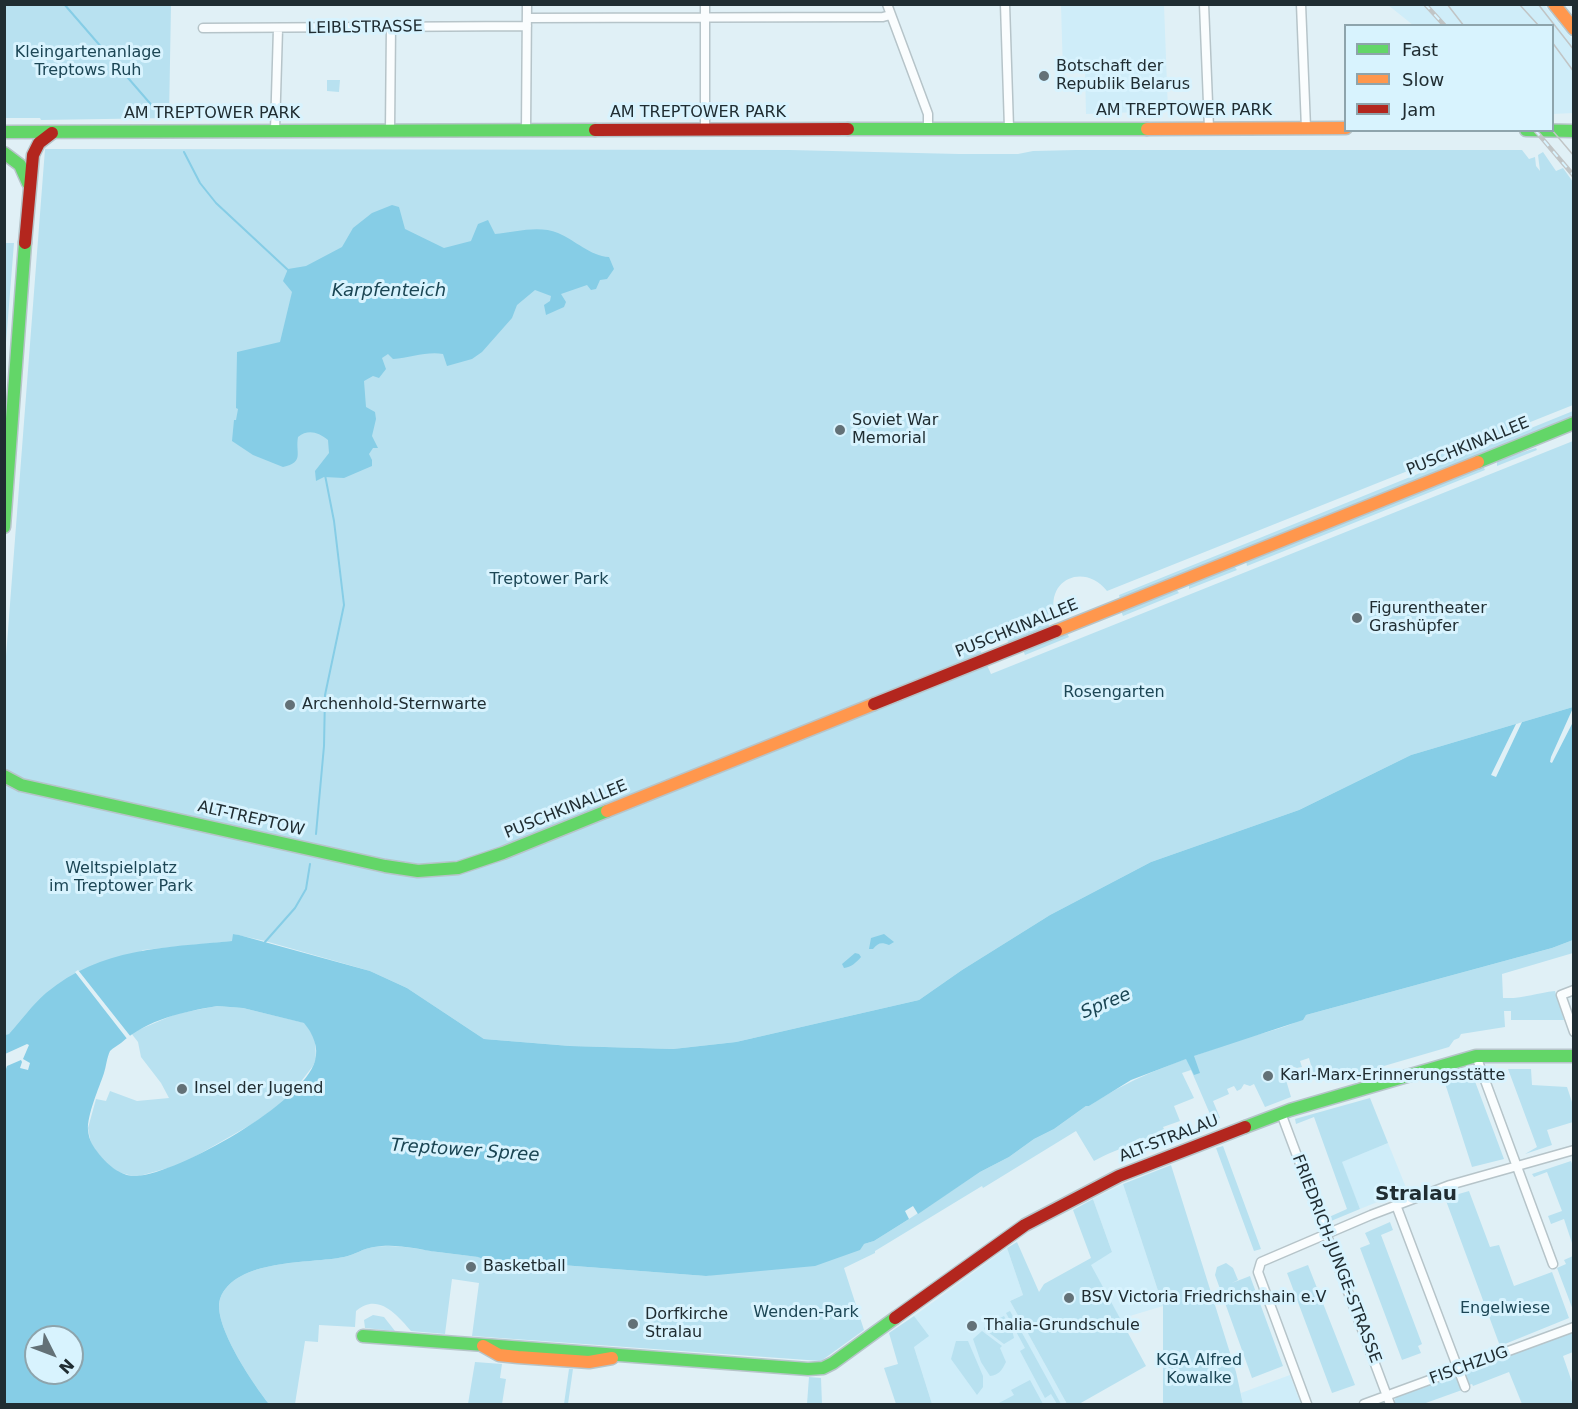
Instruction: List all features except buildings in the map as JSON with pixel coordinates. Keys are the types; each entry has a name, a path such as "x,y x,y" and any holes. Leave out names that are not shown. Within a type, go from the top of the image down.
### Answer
{"main road":[{"path":"1554,4 1574,29"},
{"name":"AM TREPTOWER PARK","path":"4,132 1344,128"},
{"path":"1554,131 1574,131"},
{"path":"4,527 28,185 36,145 51,133"},
{"path":"4,153 21,165 28,185"},
{"name":"PUSCHKINALLEE","path":"473,865 1574,423"},
{"name":"ALT-TREPTOW","path":"4,776 21,785"},
{"name":"ALT-TREPTOW","path":"4,782 415,872 446,871 473,865"},
{"name":"ALT-STRALAU","path":"363,1336 483,1346 504,1356 589,1362 622,1355 808,1369 823,1368 1025,1226 1119,1176 1281,1113 1476,1056 1574,1056"}],"street":[{"path":"526,130 527,4"},
{"path":"705,4 705,129"},
{"path":"887,4 928,114 928,128"},
{"path":"1005,4 1009,128"},
{"path":"1204,4 1209,128"},
{"path":"1301,4 1306,128"},
{"name":"LEIBLSTRASSE","path":"203,28 371,28 527,22 883,17 890,15"},
{"path":"390,130 391,26"},
{"path":"276,130 278,29"},
{"path":"1574,990 1561,995 1574,1032"},
{"path":"1476,1056 1553,1264"},
{"name":"FRIEDRICH-JUNGE-STRASSE","path":"1281,1113 1389,1400"},
{"path":"1306,1404 1258,1272 1261,1262 1396,1205 1450,1185 1574,1150"},
{"path":"1396,1205 1465,1387"},
{"name":"FISCHZUG","path":"1364,1404 1389,1400 1458,1370 1574,1327"}],"shaded area":[{"path":"1061,5 1164,5 1168,111 1086,114 1085,72 1063,73"},
{"path":"1388,5 1544,5 1573,40 1573,113 1554,114 1554,24 1412,24"},
{"path":"1388,1143 1407,1190 1360,1209 1341,1162"},
{"path":"1123,1184 1163,1306 1120,1319 1090,1265 1112,1252 1093,1199"},
{"name":"Thalia-Grundschule","path":"1007,1248 1023,1295 1010,1301 1067,1404 932,1404 914,1347 914,1316"},
{"path":"1290,1375 1301,1404 1243,1404 1241,1393"}],"green space":[{"name":"Kleingartenanlage Treptows Ruh","path":"4,5 171,5 169,118 41,120 40,118 5,118"},
{"path":"327,80 340,80 339,92 327,91"},
{"name":"Treptower Park","path":"45,149 790,150 959,154 1018,154 1033,151 1076,150 1522,150 1529,159 1535,157 1536,166 1540,171 1538,155 1543,152 1556,171 1563,168 1573,182 1573,405 1107,591 1089,578 1070,578 1057,590 1054,612 978,645 991,674 1573,441 1573,707 1411,755 1299,810 1151,862 1050,915 919,1000 736,1042 673,1049 570,1046 484,1039 407,988 370,971 233,934 233,941 143,950 5,1035 5,669"},
{"path":"4,243 14,243 5,355"},
{"path":"1573,411 1573,417 1120,599 1119,595"},
{"path":"1536,448 1537,450 1497,466 1497,460"},
{"path":"1483,466 1485,470 1247,566 1246,561"},
{"path":"1234,566 1237,570 1189,589 1189,584"},
{"path":"1176,589 1179,593 1123,616 1121,611"},
{"path":"1048,623 1050,628 1009,644 1006,638"},
{"path":"1067,633 1069,637 1025,655 1023,650"},
{"name":"Wenden-Park","path":"1573,940 1573,953 1502,974 1503,998 1517,998 1555,991 1564,1020 1511,1020 1511,1011 1504,1011 1505,1027 1461,1034 1449,1047 1329,1082 1321,1078 1315,1080 1309,1058 1300,1061 1302,1067 1291,1066 1284,1073 1291,1097 1265,1107 1254,1084 1250,1086 1244,1084 1237,1091 1234,1086 1227,1089 1229,1094 1213,1101 1220,1118 1213,1121 1191,1070 1182,1073 1194,1098 1174,1106 1180,1121 1094,1161 1076,1131 875,1253 844,1268 864,1330 821,1361 472,1336 479,1283 452,1279 445,1334 411,1331 400,1318 386,1308 372,1304 364,1306 356,1311 355,1327 319,1325 318,1342 305,1341 295,1404 269,1404 236,1354 222,1323 219,1310 220,1299 228,1286 241,1276 275,1265 344,1257 382,1246 398,1246 483,1259 706,1276 864,1244 874,1241 980,1172 1054,1129 1086,1106 1144,1076 1242,1039 1285,1026 1306,1015 1552,948"},
{"path":"217,1006 243,1008 305,1023 315,1039 316,1059 313,1066 282,1103 252,1124 182,1164 136,1177 118,1172 104,1161 91,1144 88,1128 96,1099 106,1101 110,1091 137,1101 169,1098 161,1083 141,1057 138,1042 131,1033 176,1014"},
{"path":"1470,1068 1504,1159 1472,1167 1443,1077"},
{"path":"1508,1069 1531,1069 1532,1085 1567,1087 1573,1105 1573,1122 1547,1130 1552,1145 1525,1154 1537,1147"},
{"path":"1370,1098 1388,1143 1342,1162 1360,1209 1331,1221 1329,1217 1347,1209 1314,1117 1296,1124 1295,1119"},
{"path":"1223,1146 1261,1249 1254,1251 1216,1148"},
{"path":"1571,1161 1574,1169 1573,1246 1564,1219 1551,1224 1548,1216 1562,1211 1547,1172 1534,1177 1532,1174"},
{"name":"KGA Alfred Kowalke","path":"1171,1165 1236,1372 1243,1404 1163,1404 1163,1306 1123,1184"},
{"name":"Engelwiese","path":"1469,1191 1490,1247 1499,1245 1514,1286 1552,1272 1569,1318 1500,1346 1445,1198"},
{"name":"BSV Victoria Friedrichshain e.V","path":"1093,1199 1112,1252 1091,1265 1146,1366 1079,1404 1067,1404 1010,1301 1023,1295 1007,1248 1017,1242 1039,1292 1044,1284 1091,1258 1073,1210"},
{"path":"1390,1222 1393,1230 1381,1235 1422,1344 1418,1346 1421,1353 1402,1360 1360,1248 1370,1244 1365,1233"},
{"path":"1573,1256 1573,1310 1557,1268 1566,1264 1564,1260"},
{"path":"1226,1263 1233,1268 1238,1280 1232,1283 1250,1276 1283,1366 1252,1378 1215,1275 1217,1267"},
{"path":"1308,1265 1355,1385 1332,1393 1287,1273"},
{"path":"1010,1311 1061,1404 1057,1404 1051,1394 1045,1398 1020,1351 1025,1348 1006,1313"},
{"path":"373,1315 384,1317 395,1331 365,1328 364,1320"},
{"path":"914,1316 929,1336 914,1347 932,1404 896,1404 884,1368 898,1364 889,1333"},
{"path":"1004,1316 1014,1338 1004,1344 984,1329 992,1318 994,1321"},
{"path":"982,1331 1002,1346 1000,1348 1006,1362 996,1375 990,1376 981,1362 973,1339"},
{"path":"1573,1333 1573,1352 1563,1356 1573,1385 1573,1404 1522,1404 1509,1372 1473,1386 1472,1384 1467,1386 1464,1375 1469,1370"},
{"path":"956,1341 968,1341 983,1376 983,1387 977,1395 951,1359"},
{"path":"475,1362 502,1364 500,1378 506,1379 502,1404 468,1404"},
{"path":"569,1369 573,1369 568,1404 564,1404"},
{"path":"1453,1376 1458,1379 1462,1390 1423,1404 1393,1404 1396,1397"},
{"path":"809,1377 821,1378 822,1404 807,1404"},
{"path":"1030,1380 1043,1404 997,1404 1014,1395 1011,1390"}],"water":[{"name":"Karpfenteich","path":"392,205 399,207 405,229 444,248 471,241 478,224 488,220 495,234 535,229 558,233 589,251 609,257 614,269 607,279 600,280 596,289 591,290 587,285 561,294 566,302 564,307 546,315 544,305 550,301 551,296 535,290 517,305 512,318 482,352 472,359 447,366 443,354 431,353 393,359 388,354 382,358 386,369 379,378 373,376 364,381 366,407 375,412 376,419 372,436 378,448 373,448 369,454 372,466 344,478 324,477 316,481 315,471 329,453 328,440 320,435 309,432 298,437 297,460 283,467 253,455 232,441 234,420 236,420 238,409 236,408 237,352 280,342 292,292 283,281 288,269 306,266 342,247 353,228 372,213"},
{"path":"1573,707 1573,940 1552,948 1306,1015 1303,1020 1194,1056 1200,1073 1194,1075 1186,1059 1131,1080 1086,1106 1009,1157 980,1172 918,1214 913,1206 905,1211 909,1219 874,1241 864,1244 860,1250 815,1266 706,1276 483,1259 398,1246 370,1248 344,1257 275,1265 241,1276 228,1286 220,1299 219,1310 222,1323 236,1354 269,1404 5,1404 5,1035 9,1034 46,993 89,966 134,952 232,941 233,934 370,971 407,988 484,1039 570,1046 673,1049 736,1042 919,1000 1050,915 1151,862 1299,810 1411,755","holes":["217,1006 243,1008 304,1023 316,1046 315,1061 306,1078 264,1115 237,1133 181,1163 137,1176 126,1175 115,1170 95,1148 88,1130 91,1109 110,1051 131,1035 166,1018"]},
{"path":"884,934 894,942 889,945 876,945 873,949 869,949 871,938"},
{"path":"855,953 861,957 849,967 844,968 842,964"}],"pier":[{"path":"1573,708 1573,722 1552,763 1550,762 1551,757"},
{"path":"1522,722 1496,777 1491,775 1516,724"},
{"path":"78,970 131,1037 128,1040 75,972"},
{"path":"29,1045 23,1059 30,1063 28,1070 20,1068 21,1060 7,1066 5,1072 5,1054"}],"waterway":[{"path":"64,4 161,116"},
{"path":"184,152 200,183 216,203 288,270"},
{"path":"316,834 324,746 325,695 344,605 334,521 325,475"},
{"path":"265,942 295,908 306,889 310,864"}],"tram line":[{"path":"1447,4 1462,24"},
{"path":"1519,4 1537,24"},
{"path":"1538,4 1554,24"},
{"path":"1554,24 1574,50"},
{"path":"1554,45 1574,72"},
{"path":"1554,132 1574,156"}],"railway":[{"path":"1425,4 1443,24"},
{"path":"1537,132 1574,176"}],"traffic: fast":[{"path":"848,129 1147,129"},
{"path":"4,132 595,130"},
{"path":"1554,131 1574,131"},
{"path":"4,153 20,165 28,183"},
{"path":"4,527 25,243"},
{"path":"1478,462 1574,423"},
{"path":"4,776 21,785 385,866 418,871 458,868 503,853 607,811"},
{"path":"1245,1127 1290,1110 1476,1056 1574,1056"},
{"path":"363,1336 808,1369 823,1368 833,1363 895,1318"}],"traffic: slow":[{"path":"1554,4 1574,29"},
{"path":"1147,129 1344,128"},
{"path":"1056,631 1478,462"},
{"path":"607,811 874,704"},
{"path":"483,1346 499,1355 518,1357 589,1362 612,1358"}],"traffic: jam":[{"path":"595,130 848,129"},
{"path":"25,243 33,155 39,143 52,133"},
{"path":"874,704 1056,631"},
{"path":"895,1318 1025,1225 1119,1176 1245,1127"}],"place":[{"name":"Botschaft der Republik Belarus","path":"1044,76"},
{"name":"Soviet War Memorial","path":"840,430"},
{"name":"Figurentheater Grashüpfer","path":"1357,618"},
{"name":"Archenhold-Sternwarte","path":"290,705"},
{"name":"Karl-Marx-Erinnerungsstätte","path":"1268,1076"},
{"name":"Insel der Jugend","path":"182,1089"},
{"name":"Basketball","path":"471,1267"},
{"name":"BSV Victoria Friedrichshain e.V","path":"1069,1298"},
{"name":"Dorfkirche Stralau","path":"633,1324"},
{"name":"Thalia-Grundschule","path":"972,1326"}],"district":[{"name":"Stralau","path":"1416,1195"}],"park label":[{"name":"Rosengarten","path":"1114,693"},
{"name":"Weltspielplatz im Treptower Park","path":"121,878"}],"water label":[{"name":"Spree","path":"1106,1004"},
{"name":"Treptower Spree","path":"465,1151"}]}
